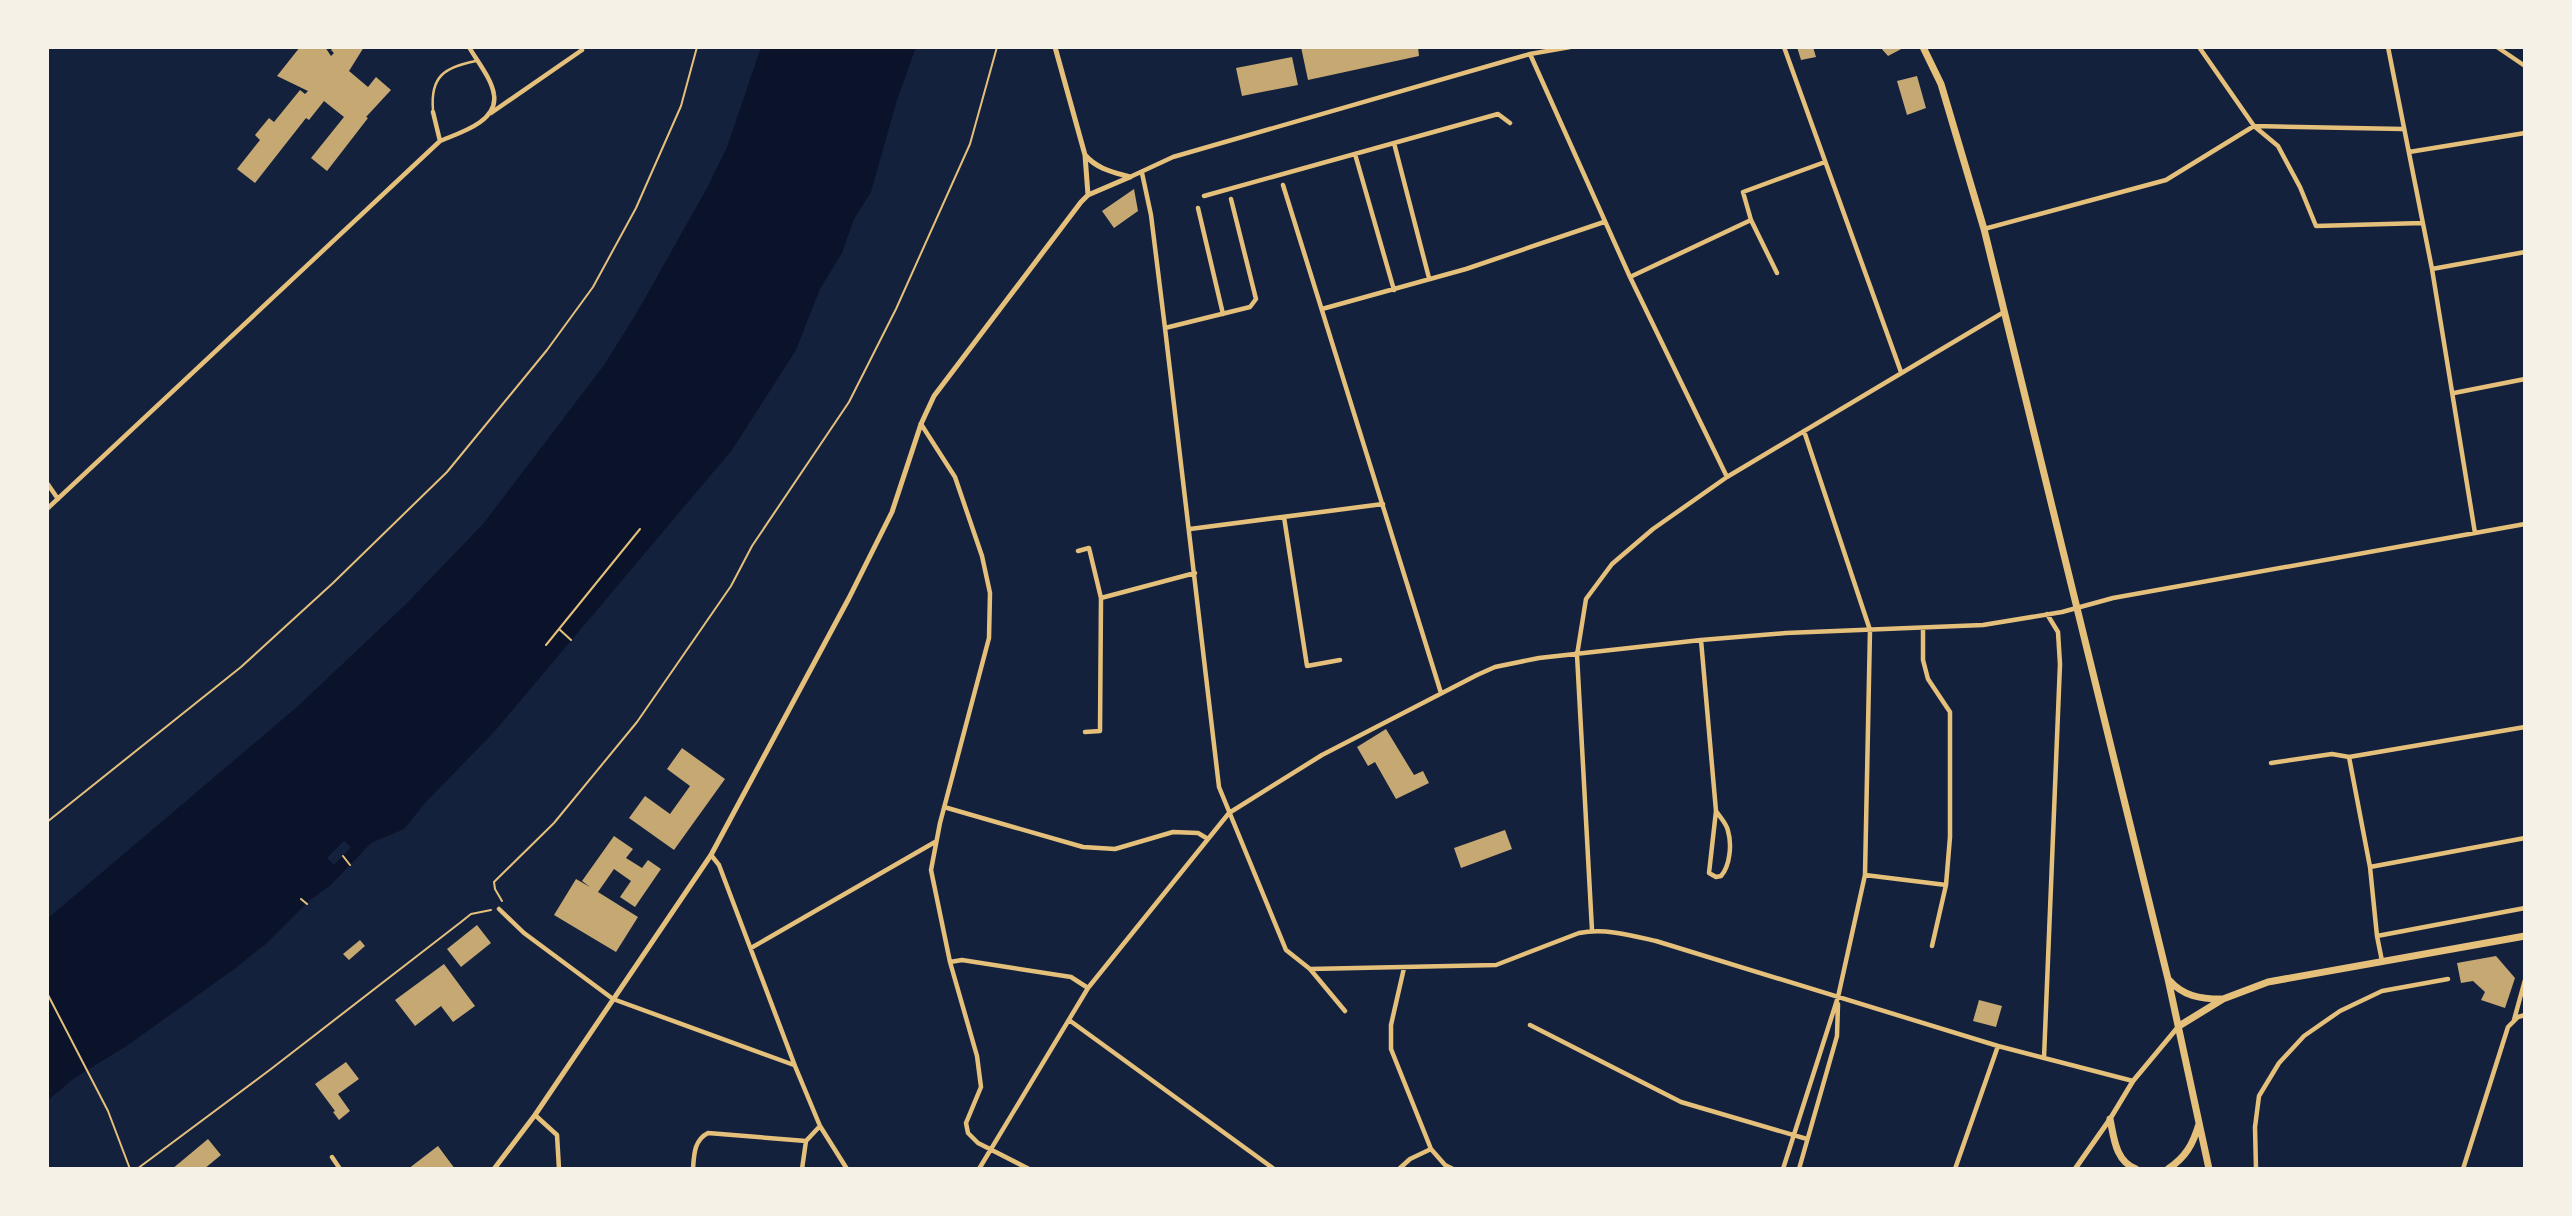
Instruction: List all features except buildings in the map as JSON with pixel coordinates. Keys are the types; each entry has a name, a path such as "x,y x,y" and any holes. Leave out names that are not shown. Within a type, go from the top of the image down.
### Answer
{"main road":[{"path":"1923,47 1941,84 1984,229 2168,979 2209,1169"},
{"path":"2179,1026 2222,999 2268,982 2525,936"},
{"path":"2168,979 2175,987 2189,995 2202,999 2222,999"},
{"path":"2110,1119 2115,1146 2122,1158 2136,1169"},
{"path":"2168,1169 2193,1144 2199,1123"}],"street":[{"path":"469,47 495,96 491,113"},
{"path":"1055,47 1084,155 1088,195"},
{"path":"494,1169 535,1115 710,855 849,598 892,512 921,424 934,396 952,369 1088,195 1184,154 1530,54 1570,47"},
{"path":"1784,47 1901,373"},
{"path":"2199,47 2254,126 2278,146 2300,187 2316,226 2422,223"},
{"path":"2388,47 2432,269 2475,533"},
{"path":"2497,47 2525,66"},
{"path":"47,509 440,141 467,130 582,50"},
{"path":"1530,54 1604,222 1727,477"},
{"path":"433,112 440,141"},
{"path":"1204,196 1498,114 1510,123"},
{"path":"1984,229 2166,180 2254,126 2403,129"},
{"path":"2409,152 2525,133"},
{"path":"1394,143 1429,278"},
{"path":"1355,154 1394,290"},
{"path":"1084,155 1104,169 1130,177"},
{"path":"1777,273 1751,220 1743,192 1825,162"},
{"path":"1142,173 1151,215 1219,787 1286,950 1310,969 1345,1011"},
{"path":"1283,186 1441,693"},
{"path":"1165,328 1250,307 1256,299 1231,199"},
{"path":"1198,208 1223,314"},
{"path":"1630,277 1751,220"},
{"path":"1322,309 1466,269 1604,222"},
{"path":"2432,269 2525,252"},
{"path":"1592,930 1577,655 1586,598 1612,564 1653,528 1727,477 2004,312"},
{"path":"2454,393 2525,379"},
{"path":"921,424 955,477 982,555 990,593 989,638 944,807 931,870 950,962 977,1056 981,1087 965,1123 968,1133 978,1143 1029,1169"},
{"path":"1783,1169 1838,997 1865,875 1870,630 1804,431"},
{"path":"47,483 58,499"},
{"path":"1190,529 1384,504"},
{"path":"1284,517 1307,666 1340,660"},
{"path":"979,1169 1088,988 1229,813 1322,755 1495,667 1539,658 1701,640 1983,625 2047,614 2113,598 2525,524"},
{"path":"1078,551 1089,548 1101,598 1100,731 1085,732"},
{"path":"1101,598 1195,573"},
{"path":"2044,1058 2060,664 2058,632 2047,614"},
{"path":"1923,628 1923,660 1928,679 1950,712 1950,837 1946,885 1932,946"},
{"path":"1701,640 1716,811 1709,873 1716,877 1726,870 1729,855 1728,828 1716,811"},
{"path":"2271,763 2332,754 2349,757 2525,727"},
{"path":"2349,757 2370,867 2382,961"},
{"path":"944,807 1083,847 1115,849 1173,832 1198,833 1208,839"},
{"path":"2370,867 2525,838"},
{"path":"751,948 936,841"},
{"path":"710,855 719,865 820,1126 846,1168"},
{"path":"1865,875 1946,885"},
{"path":"2377,936 2525,908"},
{"path":"499,909 524,933 613,999 795,1066"},
{"path":"1310,969 1496,965 1562,938 1592,930 1619,932 1998,1046 2133,1081"},
{"path":"950,962 962,960 1071,977 1088,988"},
{"path":"1404,968 1391,1025 1391,1049 1431,1149 1445,1165 1453,1169"},
{"path":"2256,1169 2255,1128 2259,1096 2279,1063 2304,1036 2340,1010 2382,991 2448,979"},
{"path":"2516,1019 2525,980"},
{"path":"1798,1169 1837,1036 1838,997"},
{"path":"2463,1169 2508,1027 2525,1015"},
{"path":"1069,1020 1274,1169"},
{"path":"1530,1025 1681,1102 1807,1139"},
{"path":"2075,1169 2133,1081 2179,1026"},
{"path":"1955,1169 1998,1046"},
{"path":"535,1115 556,1135 559,1169"},
{"path":"802,1169 806,1141 820,1126"},
{"path":"693,1169 695,1146 702,1136 708,1133 806,1141"},
{"path":"1399,1169 1410,1159 1431,1149"},
{"path":"332,1157 340,1169"}],"lane":[{"path":"433,112 431,93 439,76 456,65 476,61"}],"path":[{"path":"47,822 241,667 333,583 447,472 547,350 593,287 636,208 681,106 697,47"},
{"path":"139,1168 471,914 499,909 502,901 494,882 554,823 637,722 731,586 752,545 849,402 896,309 970,144 997,47"},
{"path":"546,645 640,529"},
{"path":"558,629 571,640"},
{"path":"343,856 350,865"},
{"path":"301,898 307,904"},
{"path":"47,993 108,1111 130,1169"}],"water":[{"path":"761,47 916,47 897,100 871,192 854,219 842,253 820,289 796,350 732,450 494,732 426,802 404,829 371,843 331,885 310,900 267,943 128,1045 73,1079 47,1101 47,919 297,707 406,604 483,524 604,365 636,314 727,147"}],"pier":[{"path":"344,841 351,847 334,865 327,858"}]}
